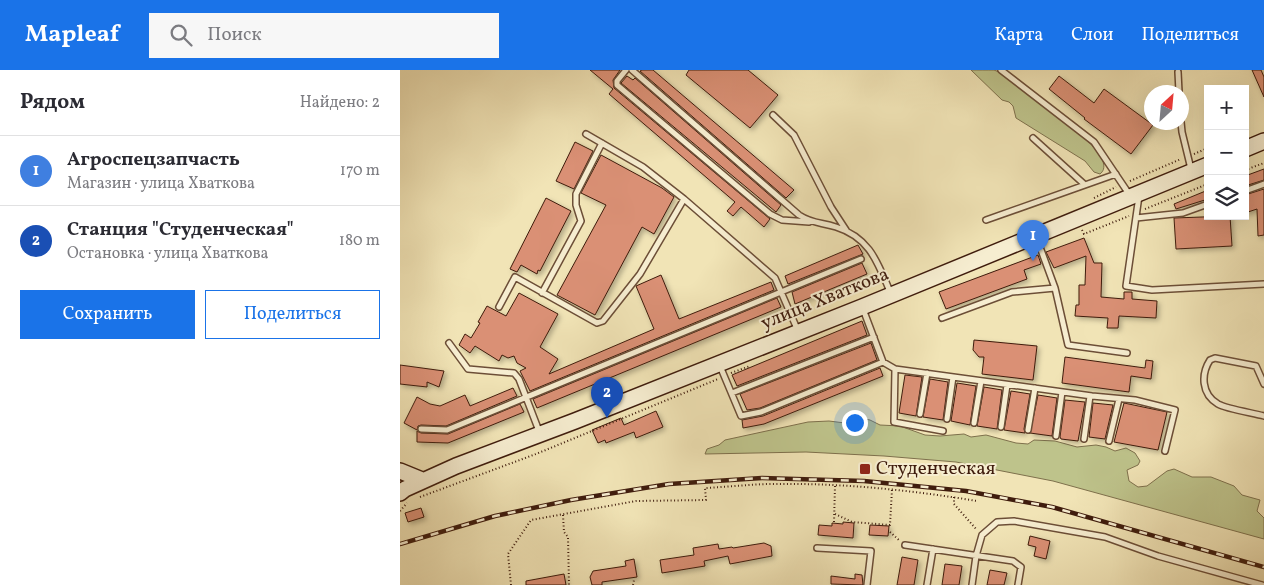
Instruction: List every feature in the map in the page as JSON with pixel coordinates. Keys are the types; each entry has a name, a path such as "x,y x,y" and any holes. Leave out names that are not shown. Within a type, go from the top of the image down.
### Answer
{"main road":[{"path":"1249,147 1264,141"},
{"name":"улица Хваткова","path":"400,493 405,488 456,466 798,332 1036,236 1131,191 1204,167"},
{"path":"400,471 422,480"}],"lane":[{"path":"626,70 617,81 618,85 770,214 782,220 810,222 836,227 854,234 865,243 879,267 891,295"},
{"path":"632,70 810,222"},
{"path":"1001,70 1094,142 1116,174 1131,191 1136,218 1126,286 1152,290 1264,284"},
{"path":"1178,72 1179,85"},
{"path":"773,116 794,135 831,207 846,231"},
{"path":"1183,130 1192,172"},
{"path":"586,134 643,167 684,199 775,278 798,332"},
{"path":"1033,138 1084,184"},
{"path":"542,293 581,221 576,205 576,194 602,143"},
{"path":"986,220 1116,174"},
{"path":"1249,189 1264,184"},
{"path":"499,307 515,277 597,323 603,321 640,274 684,199"},
{"path":"1136,218 1183,214 1204,206"},
{"path":"1036,236 1055,288 1068,345 1127,353"},
{"path":"421,430 447,430 862,259"},
{"path":"942,318 1012,292 1055,288"},
{"path":"862,306 883,362 895,369 1090,396 1134,400 1175,410 1165,451"},
{"path":"732,393 874,336"},
{"path":"449,343 468,369 514,373 519,379 540,434"},
{"path":"1264,384 1256,366 1215,358 1210,360 1206,366 1203,384 1218,404 1264,416"},
{"path":"719,363 741,416 761,412 883,362"},
{"path":"895,369 894,422 943,431"},
{"path":"920,414 927,373"},
{"path":"947,419 953,377"},
{"path":"974,423 981,381"},
{"path":"1001,427 1007,384"},
{"path":"1028,430 1034,388"},
{"path":"1056,436 1062,392"},
{"path":"1084,440 1090,396"},
{"path":"1109,441 1119,399"},
{"path":"972,585 976,556 982,535 997,522 1014,521 1105,537 1158,556 1262,585"},
{"path":"904,545 1017,563 1021,567 1018,585"},
{"path":"816,548 871,551 867,585"},
{"path":"927,585 933,549"}],"path":[{"path":"1090,200 1131,191 1188,156 1204,150"},
{"path":"1249,169 1264,163"},
{"path":"1154,205 1204,186"},
{"path":"511,585 508,554 531,520 636,501 706,500 705,488 774,484 835,486 892,489 977,501"},
{"path":"834,522 835,486"},
{"path":"834,514 852,522 890,525 892,489"},
{"path":"954,497 954,504 982,535"},
{"path":"563,514 564,532 568,537 570,585"},
{"path":"890,532 904,545"},
{"path":"633,585 634,580"}],"green space":[{"path":"971,70 998,71 1065,121 1100,156 1104,166 1100,174 1094,172 1085,161 1016,118 1013,106 1009,102 1002,100"},
{"path":"860,418 880,425 900,426 925,435 964,434 971,437 986,435 1016,443 1028,444 1034,440 1055,441 1077,447 1096,445 1115,451 1126,448 1135,453 1140,461 1138,465 1127,470 1129,481 1138,487 1147,486 1167,471 1174,469 1192,477 1211,477 1234,486 1242,495 1260,500 1257,511 1264,518 1264,539 1053,481 956,462 806,452 705,454 707,449 719,445 725,440 808,422 829,421 845,423"}],"building":[{"path":"590,70 620,70 613,80 614,88 770,219 764,227 741,207 733,216 727,211 735,202 609,94 613,89"},
{"path":"653,70 794,190 786,198 640,71"},
{"path":"689,70 748,70 778,95 750,128 686,75"},
{"path":"1252,70 1261,70 1264,77 1264,97"},
{"path":"627,76 633,80 635,78 781,205 776,212 621,83"},
{"path":"1059,76 1094,103 1104,89 1144,118 1144,130 1149,130 1131,154 1084,119 1049,89"},
{"path":"575,142 593,151 574,189 556,181"},
{"path":"601,155 662,188 674,197 654,234 642,227 595,315 557,295 606,205 581,193"},
{"path":"1264,169 1264,180 1249,185 1249,175"},
{"path":"1264,189 1264,235 1258,236 1257,209 1249,212 1249,194"},
{"path":"1204,192 1204,200 1176,209 1174,204"},
{"path":"546,198 571,211 537,274 521,265 517,272 510,269"},
{"path":"1204,217 1204,220 1230,220 1232,246 1176,249 1174,218"},
{"path":"1084,238 1094,263 1102,263 1101,297 1124,299 1124,292 1132,292 1132,299 1157,301 1156,318 1119,316 1118,328 1107,328 1108,318 1075,316 1076,305 1079,305 1079,285 1085,285 1086,256 1054,268 1046,252"},
{"path":"858,245 863,254 788,284 785,276"},
{"path":"1038,255 1041,264 1024,270 1027,279 946,309 939,292"},
{"path":"862,263 867,274 795,304 792,292"},
{"path":"661,275 679,319 771,282 774,290 530,391 520,371 526,368 517,363 514,356 508,358 502,355 499,361 475,346 470,353 459,345 465,334 471,338 487,306 506,316 519,293 558,314 540,347 558,359 549,374 654,329 636,286"},
{"path":"777,298 781,307 537,408 533,399"},
{"path":"862,321 867,335 737,386 732,375"},
{"path":"974,340 1037,346 1033,380 982,374 984,357 979,357 973,350"},
{"path":"871,343 877,360 760,408 747,410 740,394"},
{"path":"1065,357 1145,368 1146,360 1153,361 1151,379 1131,376 1129,392 1062,383"},
{"path":"400,365 444,371 439,387 427,382 427,387 400,384"},
{"path":"880,368 883,376 764,424 743,428 742,420 763,416"},
{"path":"905,375 922,377 916,416 899,413"},
{"path":"930,379 948,382 943,420 923,417"},
{"path":"957,383 976,386 970,425 951,421"},
{"path":"984,387 1002,390 997,429 977,426"},
{"path":"513,388 517,396 446,426 421,425 418,426 417,430 404,423 417,397 430,404 440,406 465,395 470,406"},
{"path":"1011,391 1030,394 1024,429 1025,433 1004,430"},
{"path":"1038,395 1057,398 1052,436 1030,433"},
{"path":"1065,400 1085,402 1078,441 1061,439 1060,437"},
{"path":"1093,403 1113,405 1105,439 1089,437"},
{"path":"1124,403 1167,412 1158,450 1114,442"},
{"path":"520,404 524,412 448,443 417,442 417,431 421,433 448,434"},
{"path":"656,411 663,427 636,438 634,432 606,443 605,440 598,443 592,430 621,418 624,425"},
{"path":"421,508 424,517 408,522 405,513"},
{"name":"Студенческая","path":"843,522 854,523 853,538 818,535 819,525 832,526 832,523 843,524"},
{"path":"870,525 889,526 888,536 869,535"},
{"path":"1030,536 1050,541 1046,559 1034,556 1036,547 1028,545"},
{"path":"764,543 771,546 772,556 730,564 728,556 704,561 705,566 662,573 660,560 694,555 693,548 718,544 719,549"},
{"path":"902,557 918,560 914,585 897,585"},
{"path":"634,559 637,577 602,582 602,585 592,585 590,577 593,571 626,566 625,561"},
{"path":"945,564 962,566 959,585 942,585"},
{"path":"990,570 1007,573 1004,585 987,585"},
{"path":"564,574 566,585 526,585 526,581"},
{"path":"855,574 862,575 863,585 831,584 831,576 855,579"}],"railway":[{"path":"400,544 495,516 571,500 669,484 762,478 864,481 966,491 1052,507 1264,567"}],"place":[{"name":"Агроспецзапчасть","path":"1033,261"},
{"name":"Станция \"Студенческая\"","path":"607,418"},
{"name":"Студенческая","path":"865,469"}]}
